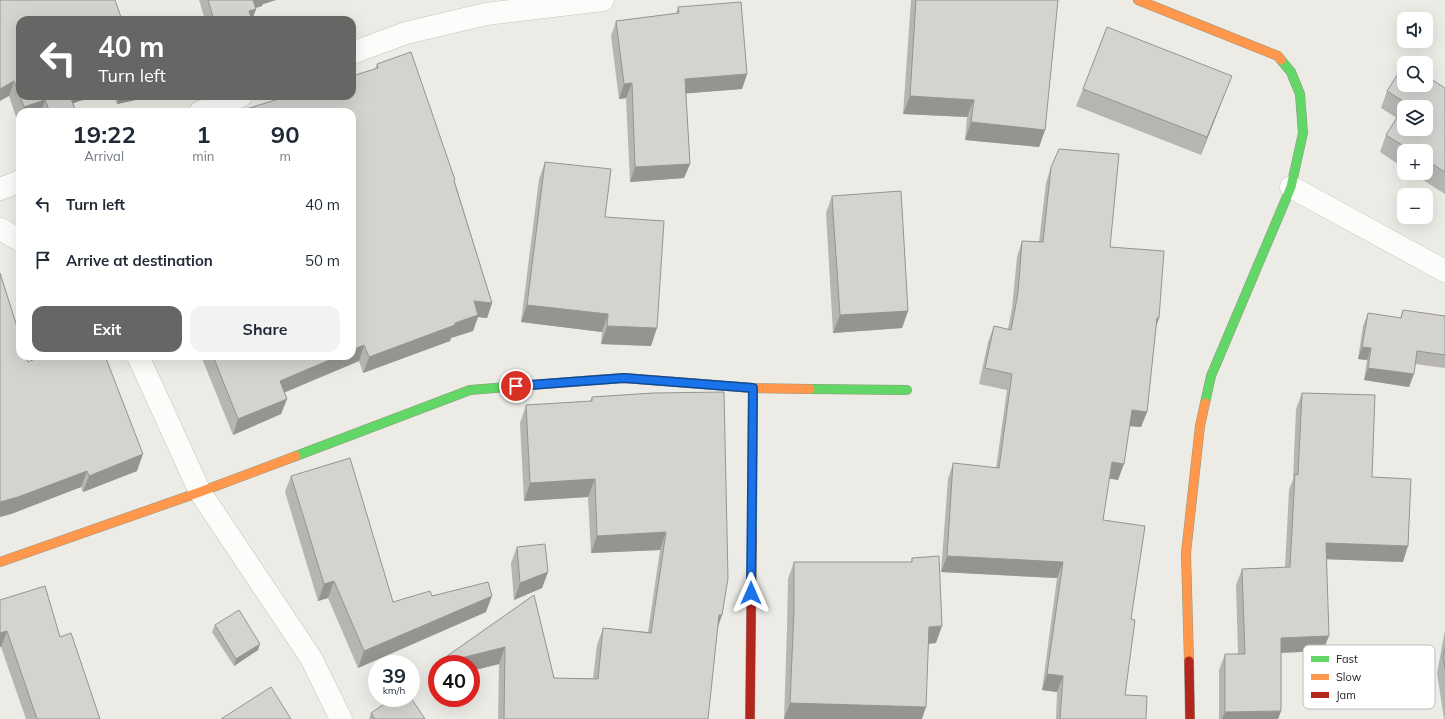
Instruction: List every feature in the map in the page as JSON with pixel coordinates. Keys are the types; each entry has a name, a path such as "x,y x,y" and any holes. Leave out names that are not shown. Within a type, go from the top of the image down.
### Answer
{"street":[{"path":"356,52 406,33 486,14 603,0"},
{"path":"1138,0 1278,56 1291,72 1300,94 1303,133 1291,187 1211,376 1200,426 1186,553 1190,719"},
{"path":"210,108 232,100"},
{"path":"0,189 16,183"},
{"path":"1291,187 1445,271"},
{"path":"0,229 16,238"},
{"path":"140,360 200,492 311,658 341,719"},
{"path":"0,562 200,492 470,390 624,378 753,388 907,390"},
{"path":"750,719 753,388"}],"building":[{"path":"0,0 115,0 121,16 16,16 16,86 14,81 0,89"},
{"path":"208,0 253,0 256,9 249,11 251,16 213,16"},
{"path":"916,0 1058,0 1045,130 971,122 974,100 910,96"},
{"path":"741,2 747,74 685,79 690,164 635,167 632,83 624,84 616,21 679,13 678,7"},
{"path":"1107,27 1232,76 1207,137 1083,89"},
{"path":"411,52 455,180 454,181 492,303 474,301 478,315 369,357 364,345 356,348 356,108 250,108 275,100 356,100 356,75 378,68 377,64"},
{"path":"1397,75 1397,92 1433,92 1433,80 1445,88 1445,172 1433,164 1433,144 1401,144 1386,135 1397,117 1397,136 1433,136 1433,100 1401,100 1387,91"},
{"path":"21,100 45,100 24,107"},
{"path":"45,100 72,100 74,108 48,108"},
{"path":"1059,149 1119,154 1110,247 1164,251 1159,318 1157,318 1147,412 1132,410 1124,464 1112,462 1103,520 1145,526 1131,619 1135,620 1125,695 1147,696 1146,719 1060,719 1063,676 1047,674 1063,562 947,556 953,463 999,468 1012,374 985,368 994,326 1011,330 1018,293 1022,241 1043,242 1051,167"},
{"path":"545,162 611,169 605,217 664,221 657,328 607,326 608,314 527,305"},
{"path":"901,191 908,311 840,315 832,196"},
{"path":"0,273 16,323 16,360 27,360 28,362 33,360 107,360 143,454 89,476 87,471 18,497 0,502"},
{"path":"1403,310 1445,316 1445,355 1417,351 1414,374 1368,368 1371,348 1362,347 1368,313 1401,318"},
{"path":"215,360 330,360 280,381 287,399 238,419"},
{"path":"724,392 728,578 722,615 719,615 708,719 504,719 505,647 473,655 449,655 534,595 554,678 598,679 603,628 651,633 666,532 597,536 595,479 530,483 526,405 592,401 592,397 653,393"},
{"path":"1302,393 1375,395 1372,477 1411,479 1408,546 1326,543 1329,636 1281,638 1281,711 1225,712 1225,654 1245,654 1242,569 1290,567 1295,474 1298,475"},
{"path":"350,458 393,602 430,591 432,596 488,582 492,596 364,651 334,581 324,584 291,476"},
{"path":"545,544 548,572 520,583 517,547"},
{"path":"939,556 942,626 929,627 926,707 790,703 794,611 794,562 912,562 912,558"},
{"path":"45,586 60,637 71,633 100,719 37,719 7,631 0,633 0,600"},
{"path":"239,610 260,644 236,659 215,625"},
{"path":"1445,648 1445,668 1443,657"},
{"path":"271,687 291,719 221,719"},
{"path":"380,707 417,707 425,719 375,719 371,713"}],"traffic: fast":[{"path":"1205,403 1211,376 1291,187 1303,133 1300,94 1291,72 1281,60"},
{"path":"296,456 470,390 595,380"},
{"path":"752,531 753,388"},
{"path":"810,389 907,390"}],"traffic: slow":[{"path":"1138,0 1278,56 1281,60"},
{"path":"595,380 624,378 753,388 810,389"},
{"path":"1189,661 1186,553 1200,426 1205,403"},
{"path":"0,562 200,492 296,456"}],"traffic: jam":[{"path":"750,719 752,531"},
{"path":"1189,661 1190,719"}],"route":[{"path":"516,386 624,378 753,388 751,593"}]}
